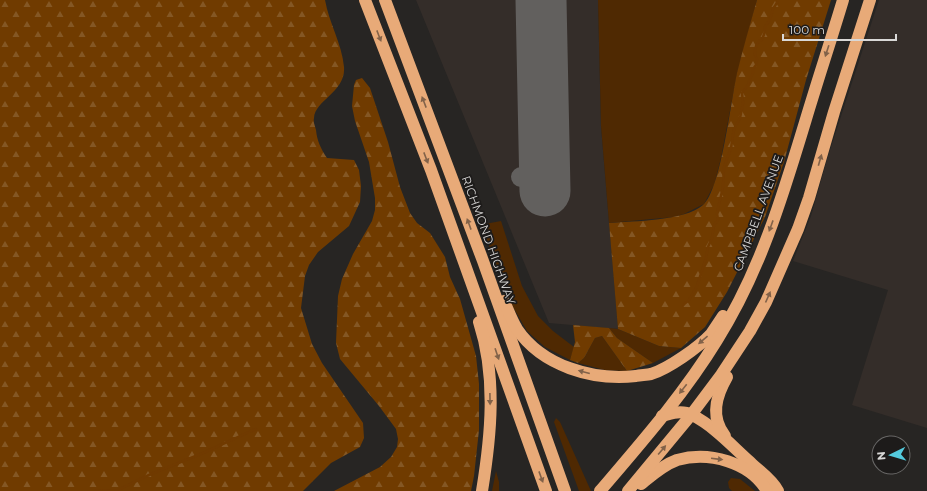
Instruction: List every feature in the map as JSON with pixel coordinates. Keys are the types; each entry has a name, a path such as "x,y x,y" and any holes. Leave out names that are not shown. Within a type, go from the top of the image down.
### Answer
{"highway":[{"path":"365,0 451,225 546,491"},
{"name":"RICHMOND HIGHWAY","path":"385,0 483,261 565,491"},
{"name":"CAMPBELL AVENUE","path":"600,491 692,378 718,340 739,302 762,250 784,190 843,0"},
{"path":"733,446 720,429 716,415 717,400 721,388 766,302 798,228 809,198 834,112 870,0"},
{"path":"451,225 467,288 480,325 486,353 490,395 490,426 482,491"},
{"path":"483,261 499,286 517,328 530,344 544,356 562,365 582,372 602,376 624,377 650,374 671,364 691,351 711,334 735,297 762,250"},
{"path":"628,491 721,375 750,331"},
{"path":"662,416 678,411 691,414 715,431 751,464 764,473 778,491"},
{"path":"633,491 654,473 676,461 688,458 703,457 723,459 743,468 763,484 767,491"}],"shaded area":[{"path":"416,0 598,0 601,126 618,329 549,323"},
{"path":"598,0 757,0 737,74 721,158 714,185 704,204 684,214 674,217 609,223 601,126"},
{"path":"879,0 927,0 927,428 852,405 888,290 793,261 811,216 828,156"},
{"path":"501,221 522,286 538,316 553,331 574,347 570,360 545,347 527,331 513,307 483,230 485,224"},
{"path":"609,328 618,329 659,346 681,348 653,363 617,338"},
{"path":"602,336 627,371 605,370 578,363 584,358 595,338"},
{"path":"556,418 560,422 591,491 579,491 554,422"},
{"path":"496,471 499,482 499,491 492,491"},
{"path":"731,478 740,479 755,491 732,491 729,488 728,482"}],"green space":[{"path":"0,0 325,0 329,17 341,50 344,67 343,76 340,83 319,106 314,122 318,141 327,158 354,160 359,170 361,186 360,202 349,226 318,252 309,265 305,276 301,308 312,344 322,363 363,423 364,438 360,447 331,463 303,491 0,491"},
{"path":"757,0 831,0 806,80 784,162 765,217 727,292 705,327 681,348 659,346 618,329 609,223 645,221 684,214 703,205 709,196 720,164 737,73"},
{"path":"362,78 370,88 388,142 400,187 410,213 417,223 430,233 445,257 450,277 460,299 476,356 479,384 479,430 471,491 334,491 380,467 391,457 397,447 398,439 396,429 340,359 336,343 338,296 342,279 353,254 372,221 375,210 375,198 369,162 355,121 352,106 354,85 356,80"},
{"path":"573,325 609,328 617,338 653,363 627,371 602,336 595,338 584,358 578,363 570,360 575,342"}],"waterway":[{"path":"683,305 689,300 697,286 712,238 714,225 718,220 717,213 723,187 724,167 731,148 734,129 740,118 743,103 742,93 748,85 753,69 756,65 756,45 762,40 765,27 770,20 773,9 778,0"},
{"path":"95,491 118,490 256,429"}],"taxiway":[{"path":"521,177 544,178"}],"runway":[{"path":"541,0 545,191"}]}
